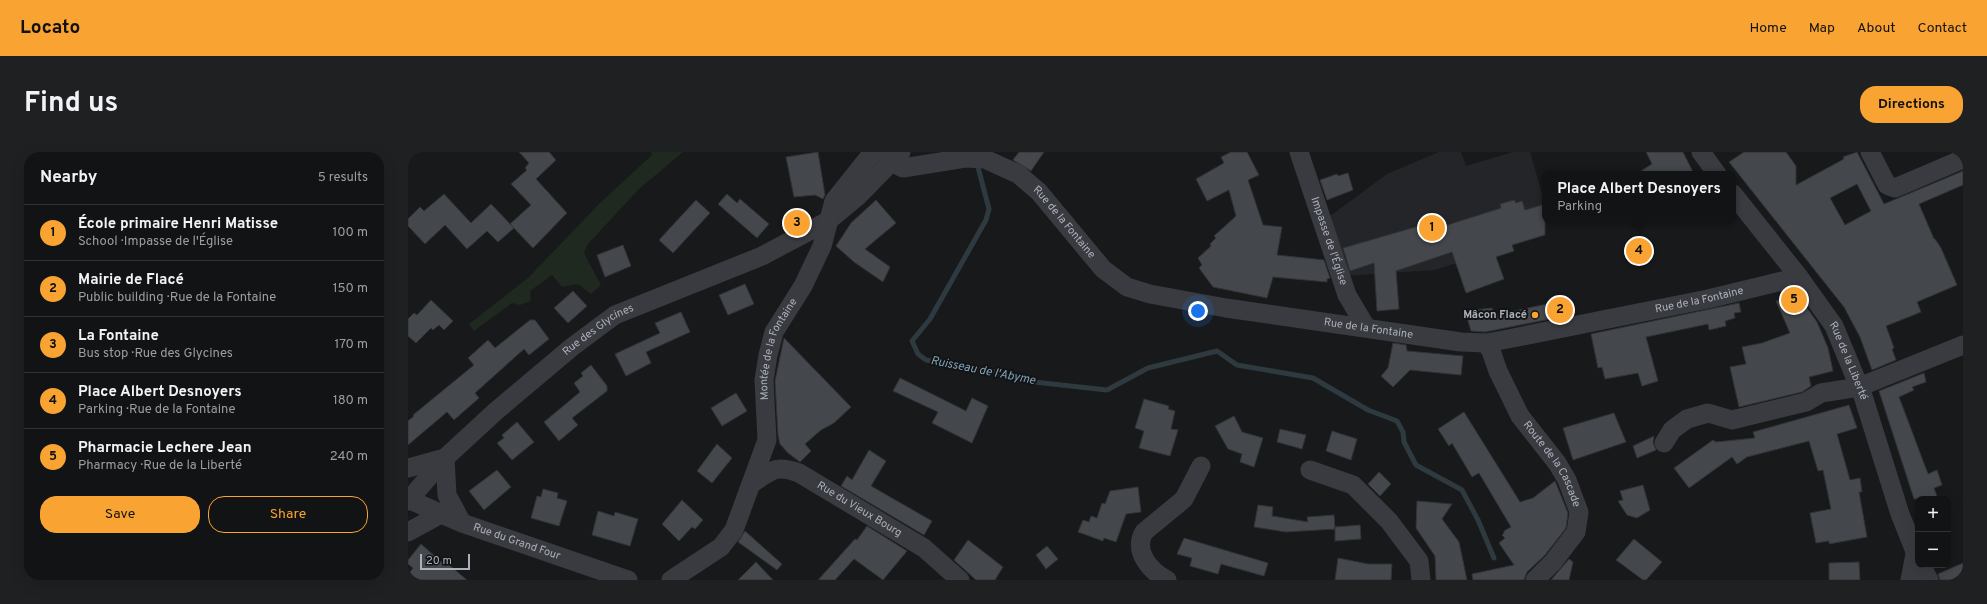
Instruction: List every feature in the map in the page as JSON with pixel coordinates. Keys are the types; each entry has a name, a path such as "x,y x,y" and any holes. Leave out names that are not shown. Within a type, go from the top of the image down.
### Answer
{"street":[{"name":"Rue de la Fontaine","path":"873,152 896,158 903,168 982,156 1018,174 1039,192 1103,269 1127,287 1150,294 1226,308 1366,327 1461,342 1486,343 1657,310 1799,277"},
{"name":"Montée de la Fontaine","path":"751,484 767,440 764,380 774,332 803,286 822,246 834,201 873,152"},
{"name":"Impasse de l'Église","path":"1299,152 1347,295 1366,327"},
{"path":"1701,152 1715,171"},
{"path":"1870,152 1887,185 1895,188 1963,159"},
{"name":"Rue des Glycines","path":"408,500 445,458 496,411 572,348 615,315 762,256 828,221 857,197 896,158"},
{"name":"Rue de la Liberté","path":"1736,198 1799,277 1834,326 1859,387 1900,514 1915,552"},
{"name":"Route de la Cascade","path":"1486,343 1520,416 1557,463 1567,480 1579,512 1576,532 1553,562 1536,580"},
{"path":"1664,443 1672,430 1687,419 1708,413 1732,420 1806,402 1821,393 1859,387 1963,346"},
{"path":"408,468 445,458 447,495 462,524"},
{"path":"1167,580 1158,575 1147,564 1142,555 1140,539 1144,532 1184,500 1202,466"},
{"name":"Rue du Vieux Bourg","path":"751,484 775,469 786,468 799,473 924,548 960,580"},
{"path":"1310,470 1353,485 1389,521 1419,561 1421,580"},
{"path":"671,580 690,575 721,547 734,530 751,484"},
{"name":"Rue du Grand Four","path":"408,500 462,524 628,580"},
{"path":"408,532 441,514"},
{"path":"1910,580 1915,567"},
{"name":"Rue de la Liberté","path":"1923,568 1929,580"}],"shaded area":[{"path":"651,152 683,152 639,189 587,245 584,253 601,285 591,294 578,284 562,287 552,275 530,291 531,301 520,305 512,303 474,331 469,324 528,278 600,203 652,155"},
{"path":"1439,152 1461,152 1466,166 1513,152 1530,152 1542,194 1542,207 1532,216 1538,237 1513,245 1514,251 1502,255 1501,253 1495,255 1504,279 1483,287 1472,258 1435,270 1344,276 1326,219 1387,174"}],"building":[{"path":"519,152 549,152 556,160 536,179 567,213 533,248 510,224 531,205 511,184 527,170 525,168 529,163"},
{"path":"818,152 825,195 823,199 815,195 794,197 786,157"},
{"path":"1019,152 1044,152 1031,171 1013,160"},
{"path":"1231,152 1247,152 1259,175 1248,180 1263,225 1282,227 1277,255 1324,260 1330,278 1327,279 1327,282 1273,277 1267,298 1213,287 1199,268 1202,265 1198,258 1211,246 1210,244 1216,238 1214,236 1236,216 1229,190 1207,201 1196,179 1224,163 1221,157"},
{"path":"1646,152 1683,152 1692,171 1641,171 1652,164"},
{"path":"1744,152 1786,152 1796,166 1796,185 1844,159 1843,157 1857,152 1884,204 1963,171 1963,185 1919,204 1934,239 1941,248 1957,285 1917,302 1921,312 1886,326 1894,348 1892,349 1896,360 1872,370 1860,337 1844,307 1729,162","holes":["1857,184 1871,211 1845,225 1830,198"]},
{"path":"1348,173 1353,190 1327,200 1320,180 1337,174 1338,176"},
{"path":"444,194 471,223 491,204 514,228 498,242 487,231 467,249 445,225 425,244 408,226 408,219 420,207 424,211"},
{"path":"727,194 737,203 740,199 769,224 757,238 718,204"},
{"path":"696,200 710,213 673,253 659,240"},
{"path":"876,200 896,223 865,249 890,267 883,282 854,262 836,246 851,223"},
{"path":"1514,200 1516,203 1522,201 1525,210 1542,205 1542,223 1545,223 1545,235 1512,245 1514,251 1496,257 1504,279 1466,293 1452,252 1396,271 1399,309 1377,311 1374,263 1350,271 1343,248 1436,221 1438,228 1501,208 1500,204"},
{"path":"623,245 631,266 605,277 597,255"},
{"path":"745,284 754,304 728,315 719,295"},
{"path":"573,291 587,306 568,323 554,308"},
{"path":"1796,293 1802,306 1805,305 1817,322 1828,348 1833,371 1809,377 1811,386 1802,392 1739,407 1730,367 1746,364 1742,347 1762,343 1790,333 1776,301"},
{"path":"431,300 453,321 444,330 439,325 433,330 431,328 416,343 408,336 408,319 414,313 417,315"},
{"path":"1567,300 1570,315 1485,332 1471,331 1465,311 1492,308 1494,315"},
{"path":"1739,303 1741,312 1734,313 1735,318 1725,321 1726,326 1709,330 1708,324 1646,337 1658,381 1642,386 1638,373 1605,379 1602,367 1598,368 1591,334"},
{"path":"681,312 690,332 646,352 651,363 626,376 615,354 660,333 655,323"},
{"path":"530,320 535,320 549,339 529,355 524,349 475,393 479,398 454,420 447,412 408,445 408,421 414,416 413,415 474,365 468,358 488,340 495,348"},
{"path":"784,338 851,407 834,423 821,430 805,444 811,451 800,462 788,453 780,444 778,435 775,381"},
{"path":"1393,343 1406,345 1407,351 1463,356 1461,375 1410,370 1393,387 1381,376 1388,368"},
{"path":"591,365 607,386 607,391 572,418 578,425 559,441 544,422 580,392 574,383 583,376 581,373"},
{"path":"1924,373 1926,382 1912,387 1914,390 1899,397 1928,474 1937,470 1942,485 1934,488 1937,496 1915,496 1914,499 1879,391"},
{"path":"900,378 966,411 972,398 988,406 972,443 932,423 938,412 893,391"},
{"path":"736,393 747,411 722,426 711,408"},
{"path":"1144,399 1169,406 1168,409 1175,411 1171,429 1178,430 1170,456 1139,448 1144,431 1135,428"},
{"path":"1849,405 1857,428 1837,434 1850,480 1860,478 1862,492 1859,492 1867,537 1829,544 1829,541 1816,543 1810,513 1831,509 1823,470 1818,471 1809,441 1747,457 1737,464 1732,457 1689,488 1674,468 1713,440 1716,442 1755,438 1753,432"},
{"path":"1464,412 1520,502 1533,498 1555,481 1568,513 1566,528 1545,555 1527,572 1524,580 1473,580 1472,574 1514,565 1499,543 1505,538 1502,535 1504,531 1511,527 1479,473 1472,477 1452,443 1449,446 1438,429"},
{"path":"1614,413 1626,442 1573,460 1563,428"},
{"path":"1234,416 1242,432 1263,438 1254,467 1240,462 1242,454 1228,449 1215,426"},
{"path":"517,422 534,442 512,460 497,443 504,438 502,435"},
{"path":"1280,429 1306,435 1302,449 1277,442"},
{"path":"1332,431 1357,439 1351,460 1326,451"},
{"path":"1654,436 1653,443 1656,450 1637,458 1633,446"},
{"path":"717,444 732,458 712,483 697,471"},
{"path":"869,450 886,461 871,486 932,521 924,535 841,486 847,476 852,480"},
{"path":"497,470 511,487 484,510 469,491"},
{"path":"1379,472 1391,484 1380,496 1368,484"},
{"path":"1643,485 1650,510 1637,518 1627,515 1618,501 1623,500 1620,491"},
{"path":"1138,487 1141,512 1126,514 1116,542 1104,538 1103,541 1078,532 1083,520 1089,522 1091,516 1097,518 1102,503 1105,504 1110,491"},
{"path":"543,489 558,493 557,498 567,501 559,526 531,518 537,496 541,497"},
{"path":"682,500 703,520 695,529 692,527 679,541 662,524"},
{"path":"1417,501 1452,504 1442,519 1459,542 1467,580 1436,580 1435,556 1416,528"},
{"path":"1258,505 1273,507 1272,516 1308,522 1307,517 1334,515 1335,529 1286,532 1254,527"},
{"path":"598,511 614,516 615,512 638,519 630,546 592,535"},
{"path":"1360,525 1361,539 1335,541 1335,527"},
{"path":"867,526 907,551 883,580 854,559 835,580 818,580 855,539 857,540"},
{"path":"745,531 782,564 777,570 738,542"},
{"path":"1184,538 1268,563 1264,576 1221,564 1218,574 1190,566 1192,558 1177,554"},
{"path":"1634,539 1662,562 1646,580 1643,580 1616,560"},
{"path":"968,540 1003,567 995,580 976,580 954,560"},
{"path":"421,544 446,566 448,564 467,580 408,580 408,575 413,568 408,564 408,560"},
{"path":"1047,546 1058,559 1046,569 1036,555"},
{"path":"1338,558 1368,564 1392,564 1391,580 1335,580"},
{"path":"1569,559 1573,562 1569,580 1551,580"},
{"path":"756,562 773,580 738,580"},
{"path":"1859,562 1860,580 1829,580 1829,563"},
{"path":"1963,563 1963,580 1940,580 1938,574"}],"waterway":[{"name":"Ruisseau de l'Abyme","path":"978,167 989,209 986,220 930,319 912,341 918,354 926,360 995,372 1016,380 1107,390 1148,368 1217,351 1237,365 1313,378 1368,410 1397,421 1403,432 1404,442 1416,465 1462,490 1478,520 1494,558"}],"place":[{"name":"La Fontaine","path":"797,223"},
{"name":"École primaire Henri Matisse","path":"1432,228"},
{"name":"Place Albert Desnoyers","path":"1639,251"},
{"name":"Pharmacie Lechere Jean","path":"1794,300"},
{"name":"Mairie de Flacé","path":"1560,310"},
{"name":"Mâcon Flacé","path":"1535,315"}]}
